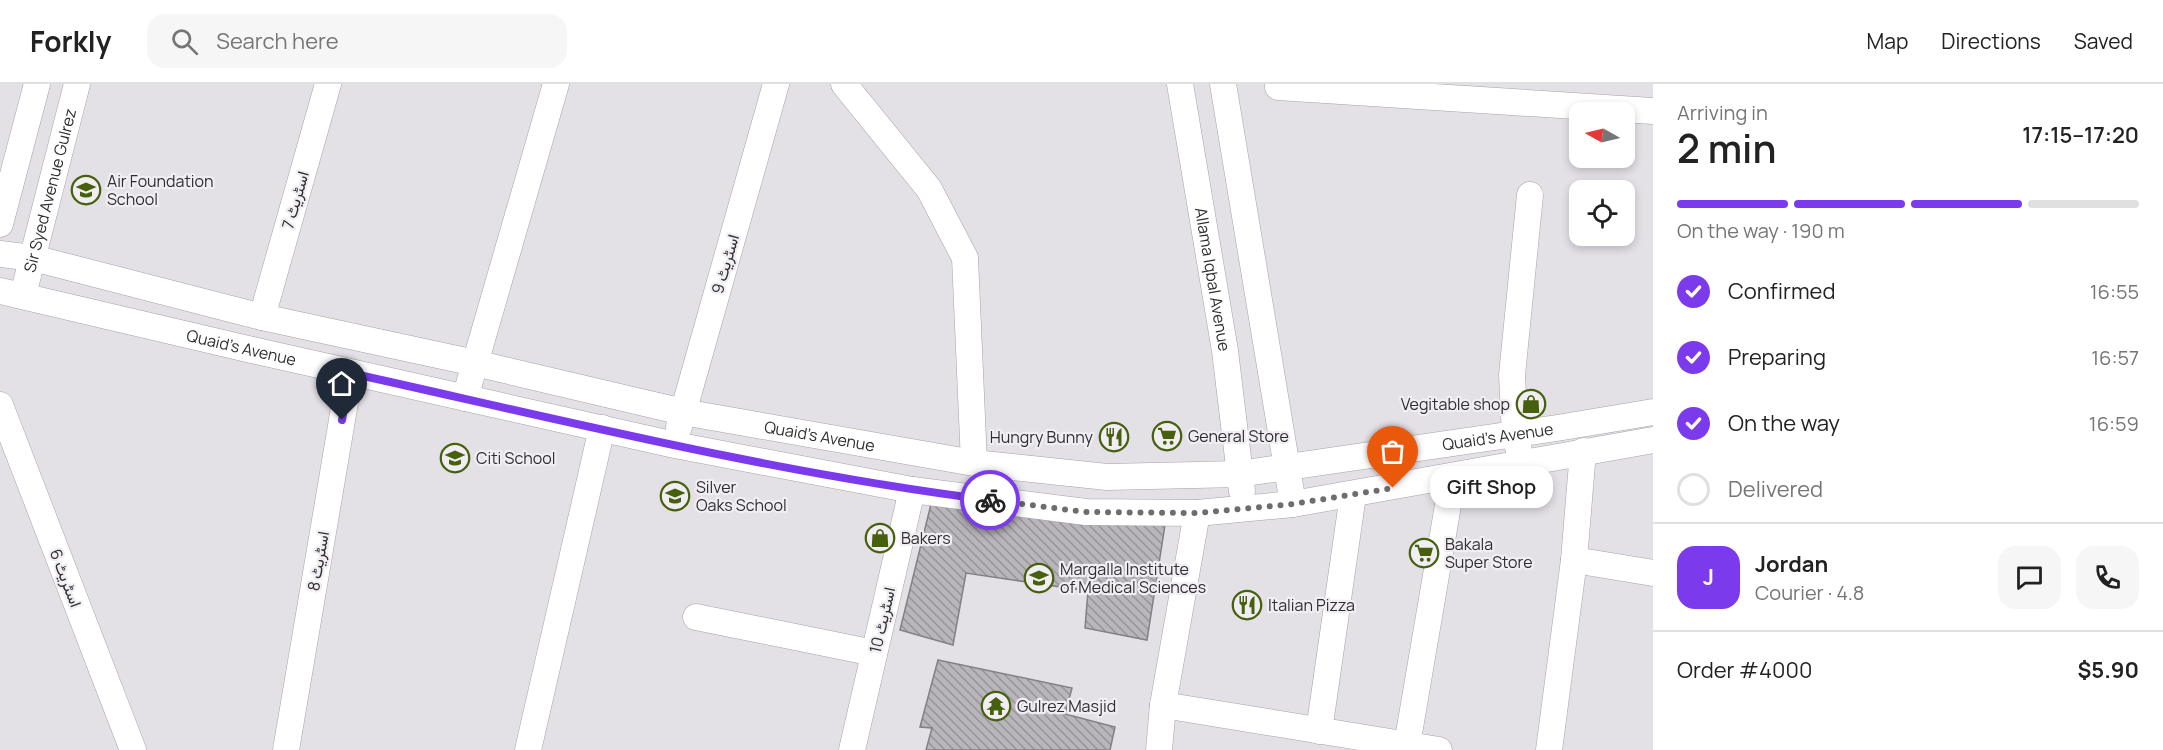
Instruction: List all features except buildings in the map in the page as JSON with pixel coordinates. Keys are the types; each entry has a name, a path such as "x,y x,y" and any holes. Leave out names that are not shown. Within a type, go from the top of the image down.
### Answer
{"street":[{"path":"0,224 37,84"},
{"name":"Sir Syed Avenue Gulrez","path":"12,293 33,258 77,84"},
{"name":"اسٹریٹ 7","path":"262,317 328,84"},
{"path":"465,398 556,84"},
{"name":"اسٹریٹ 9","path":"675,445 776,84"},
{"path":"844,84 929,189 965,258 974,463"},
{"name":"Allama Iqbal Avenue","path":"1180,84 1225,351 1245,509"},
{"path":"1223,84 1293,504"},
{"path":"1278,87 1653,111"},
{"path":"1522,463 1515,434 1512,375 1530,195"},
{"name":"Quaid's Avenue","path":"0,254 33,258 262,317 475,363 683,412 974,463 1107,477 1239,474 1653,412"},
{"name":"Quaid's Avenue","path":"12,293 350,373 675,445 912,490 1086,512 1197,513 1293,504 1653,440"},
{"name":"اسٹریٹ 8","path":"286,750 350,373"},
{"name":"اسٹریٹ 6","path":"0,405 133,750"},
{"path":"528,750 602,428"},
{"path":"1549,750 1574,560 1583,452"},
{"path":"1407,745 1453,476"},
{"name":"اسٹریٹ 10","path":"852,750 912,490"},
{"path":"1319,731 1353,495"},
{"path":"1159,750 1163,705 1197,513"},
{"path":"1574,560 1653,573"},
{"path":"696,617 874,653"},
{"path":"1163,705 1438,750"}],"way so far":[{"path":"990,500 1086,512 1197,513 1293,504 1393,488"}],"place":[{"name":"Air Foundation School","path":"86,190"},
{"name":"Vegitable shop","path":"1531,404"},
{"name":"General Store","path":"1167,436"},
{"name":"Hungry Bunny","path":"1114,437"},
{"name":"Citi School","path":"455,458"},
{"name":"Gift Shop","path":"1393,488"},
{"name":"Silver Oaks School","path":"675,496"},
{"name":"Bakers","path":"880,538"},
{"name":"Bakala Super Store","path":"1424,553"},
{"name":"Margalla Institute of Medical Sciences","path":"1039,578"},
{"name":"Italian Pizza","path":"1247,605"},
{"name":"Gulrez Masjid","path":"996,706"}],"route":[{"path":"342,420 350,373 675,445 912,490 990,500"}]}
